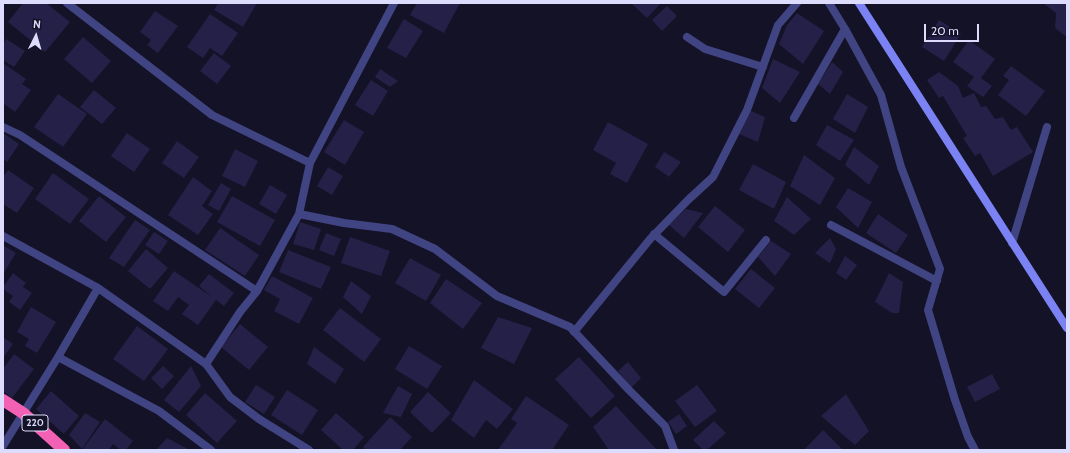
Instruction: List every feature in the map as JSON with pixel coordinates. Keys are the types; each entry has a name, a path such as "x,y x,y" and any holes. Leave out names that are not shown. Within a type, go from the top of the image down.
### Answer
{"highway":[{"name":"220","path":"3,400 24,413 64,450"}],"main road":[{"path":"859,3 1067,328"}],"street":[{"path":"67,3 212,115 310,163"},
{"path":"206,364 240,312 257,291 299,214 310,163 394,3"},
{"path":"574,332 654,234 713,177 747,110 778,25 797,3"},
{"path":"829,3 881,95 901,167 940,269 928,310 955,400 968,437 975,450"},
{"path":"794,118 845,29"},
{"path":"687,37 705,49 763,67"},
{"path":"3,127 20,135 257,291"},
{"path":"1012,243 1047,127"},
{"path":"299,214 344,223 392,230 435,249 497,296 570,327 628,390 665,426 674,450"},
{"path":"831,225 936,281"},
{"path":"654,234 724,292 766,240"},
{"path":"3,236 98,288 206,364 230,397 259,419 310,450"},
{"path":"3,446 58,357 98,288"},
{"path":"58,357 159,411 211,450"}],"building":[{"path":"23,3 46,3 70,22 45,52 8,22"},
{"path":"218,3 257,3 243,27 214,10"},
{"path":"417,3 460,3 444,33 410,15"},
{"path":"631,3 661,3 647,18"},
{"path":"1043,3 1067,3 1067,33 1065,36 1055,28 1056,13"},
{"path":"667,6 677,16 662,31 652,20"},
{"path":"155,11 178,26 158,53 147,45 151,40 140,32"},
{"path":"797,13 824,31 803,64 779,44 787,25"},
{"path":"210,14 238,33 222,56 210,48 203,58 187,47"},
{"path":"404,19 423,31 406,58 387,48"},
{"path":"939,20 961,34 944,61 922,47"},
{"path":"83,37 111,61 92,83 64,59"},
{"path":"6,39 25,51 14,67 3,60 3,44"},
{"path":"969,40 995,59 981,78 992,86 983,97 967,86 974,77 953,62"},
{"path":"214,53 231,66 217,84 200,71"},
{"path":"773,59 800,72 780,103 762,88"},
{"path":"832,62 843,72 830,94 818,84"},
{"path":"3,63 26,79 22,84 31,90 15,112 3,103"},
{"path":"1011,66 1045,91 1026,116 998,95 1009,80 1003,76"},
{"path":"380,69 398,81 390,87 375,77"},
{"path":"939,72 958,86 963,98 974,93 981,107 986,106 995,119 1003,117 1011,130 1017,127 1033,152 993,176 980,153 975,156 963,138 967,136 943,96 939,98 927,80"},
{"path":"371,80 388,91 373,116 355,105"},
{"path":"94,90 116,108 102,124 80,107"},
{"path":"58,94 87,114 63,147 34,127"},
{"path":"847,94 868,107 855,133 833,119"},
{"path":"751,111 765,117 758,142 739,134"},
{"path":"344,120 364,132 345,165 324,152"},
{"path":"608,122 648,144 627,183 610,174 616,163 593,150"},
{"path":"827,125 854,140 840,161 816,145"},
{"path":"3,133 19,144 7,162 3,159"},
{"path":"127,133 150,149 134,172 111,156"},
{"path":"177,141 199,157 184,178 162,163"},
{"path":"854,147 879,166 869,185 845,165"},
{"path":"235,149 258,161 245,187 222,176"},
{"path":"664,152 681,162 669,177 655,167"},
{"path":"804,155 835,178 820,205 790,186"},
{"path":"753,164 786,182 774,209 739,190"},
{"path":"328,167 343,176 332,195 317,186"},
{"path":"8,170 34,188 17,213 3,204 3,177"},
{"path":"53,173 89,199 70,224 35,199"},
{"path":"193,177 212,191 202,206 213,214 198,235 168,215"},
{"path":"221,183 231,189 219,211 208,205"},
{"path":"270,185 287,195 276,214 259,204"},
{"path":"848,188 872,202 858,228 836,207"},
{"path":"99,196 126,217 106,242 79,221"},
{"path":"232,196 275,220 260,246 217,222"},
{"path":"787,197 811,219 794,235 774,221"},
{"path":"715,206 745,230 728,252 698,227"},
{"path":"686,209 703,213 684,238 669,225"},
{"path":"878,214 908,235 896,253 866,233"},
{"path":"135,220 150,230 124,267 109,258"},
{"path":"300,222 321,229 314,250 293,244"},
{"path":"220,228 259,255 245,276 205,250"},
{"path":"154,232 168,241 159,254 145,245"},
{"path":"326,233 341,239 334,256 319,250"},
{"path":"350,237 390,251 381,276 341,263"},
{"path":"830,238 836,249 830,263 815,253"},
{"path":"771,241 791,254 775,276 758,257"},
{"path":"3,245 16,253 3,274"},
{"path":"146,249 168,268 150,289 128,271"},
{"path":"288,250 331,267 321,289 279,272"},
{"path":"845,256 857,265 846,280 836,273"},
{"path":"410,258 441,275 426,301 395,283"},
{"path":"751,269 775,288 759,308 735,289"},
{"path":"174,271 212,297 199,286 209,274 234,293 224,306 216,300 198,325 182,314 189,305 178,297 168,311 153,301"},
{"path":"13,273 26,283 23,287 32,293 20,310 9,302 13,296 3,289"},
{"path":"889,273 903,282 899,313 892,313 875,302"},
{"path":"272,276 313,298 299,324 274,311 280,299 264,290"},
{"path":"446,279 482,303 463,329 430,303"},
{"path":"351,281 371,296 362,314 343,297"},
{"path":"31,307 56,322 37,353 25,346 29,339 17,332"},
{"path":"340,308 381,339 364,362 323,330"},
{"path":"498,317 532,328 514,364 481,348"},
{"path":"240,324 268,347 249,370 221,347"},
{"path":"137,326 168,349 144,381 113,359"},
{"path":"3,337 13,344 3,358"},
{"path":"409,346 442,366 427,389 395,369"},
{"path":"314,347 344,369 335,384 307,364"},
{"path":"14,354 34,369 12,398 3,391 3,369"},
{"path":"579,357 615,396 591,418 555,379"},
{"path":"628,362 641,378 631,388 618,371"},
{"path":"163,366 174,376 162,389 151,378"},
{"path":"191,366 201,386 179,412 164,400"},
{"path":"992,374 1000,389 975,402 967,387"},
{"path":"474,380 513,409 497,429 486,420 474,438 451,420"},
{"path":"256,385 275,397 264,414 245,402"},
{"path":"697,385 717,411 695,427 675,401"},
{"path":"398,386 412,394 401,417 383,413"},
{"path":"287,390 318,410 302,435 271,415"},
{"path":"51,391 79,416 64,434 36,409"},
{"path":"428,392 451,413 432,433 410,412"},
{"path":"205,393 237,421 217,443 186,415"},
{"path":"846,394 869,431 855,445 821,416"},
{"path":"526,396 569,425 552,450 498,450 517,423 511,419"},
{"path":"616,406 657,450 609,450 593,427"},
{"path":"85,413 100,422 82,449 69,435"},
{"path":"336,413 364,437 353,450 343,450 321,430"},
{"path":"679,414 687,426 676,434 668,422"},
{"path":"390,417 412,437 400,450 366,450 363,447"},
{"path":"105,419 133,441 126,450 121,450 113,444 109,450 82,450"},
{"path":"714,421 726,433 707,450 703,450 693,440"},
{"path":"823,430 843,450 804,450"},
{"path":"167,438 190,450 156,450"}]}
